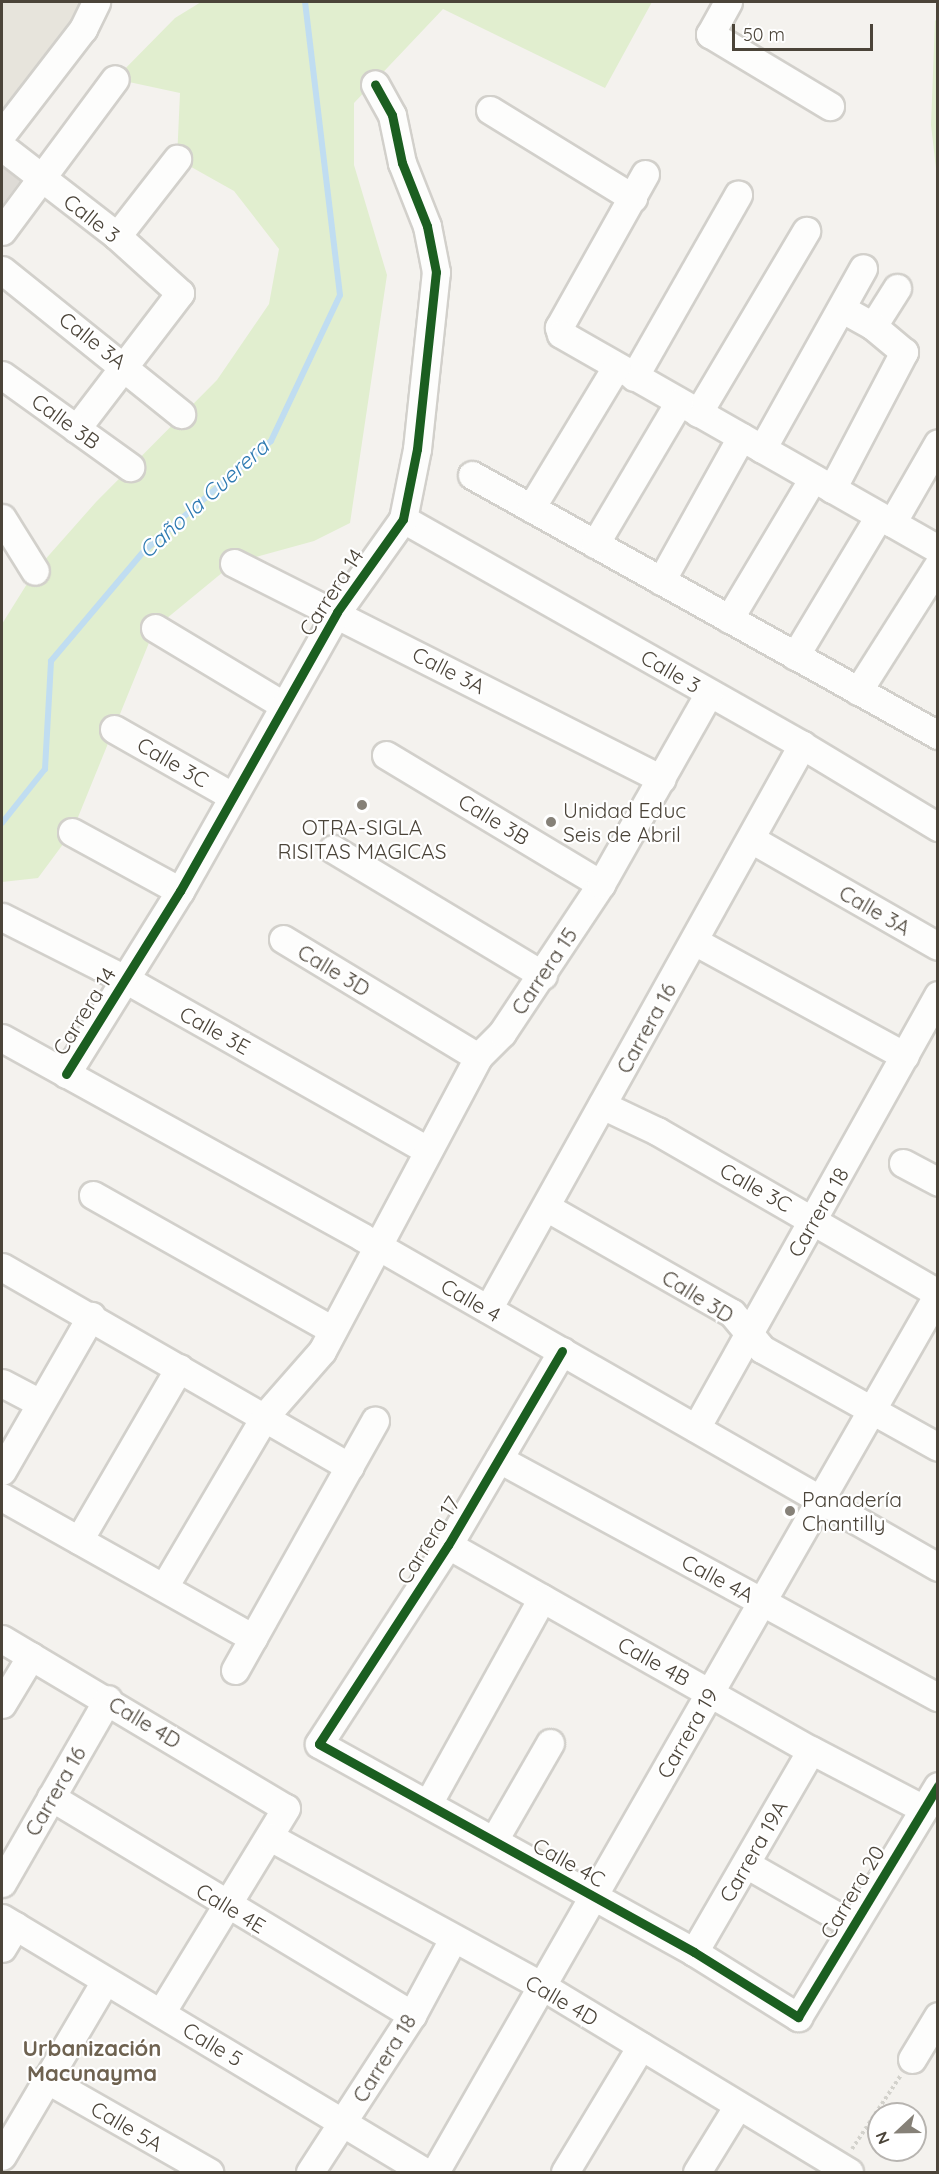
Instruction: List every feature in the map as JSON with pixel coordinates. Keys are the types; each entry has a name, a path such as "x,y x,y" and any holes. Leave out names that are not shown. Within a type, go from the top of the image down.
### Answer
{"street":[{"path":"2,134 83,29 96,2"},
{"path":"728,2 710,34 831,106"},
{"path":"2,231 42,180 115,78"},
{"name":"Carrera 14","path":"66,1074 180,891 337,612 403,519 418,438 436,272 427,226 402,163 392,115 375,84"},
{"path":"490,110 633,198"},
{"name":"Calle 3","path":"2,147 117,236 180,293 126,365"},
{"path":"117,236 177,159"},
{"path":"645,174 559,327 561,334 938,549"},
{"path":"531,508 625,372 738,195"},
{"path":"595,544 806,231"},
{"path":"661,581 751,443 843,309 863,268"},
{"name":"Calle 3A","path":"2,270 126,365 181,414"},
{"path":"873,326 897,288"},
{"path":"729,619 822,483 902,357 901,346 873,326 843,309"},
{"path":"76,429 126,365"},
{"name":"Calle 3B","path":"2,375 130,467"},
{"path":"795,656 938,443"},
{"path":"472,475 858,691 933,724"},
{"path":"2,518 35,571"},
{"name":"Calle 3","path":"403,519 802,745 938,827"},
{"name":"Calle 3A","path":"234,562 337,612 662,779"},
{"path":"858,691 938,565"},
{"path":"154,628 283,705"},
{"name":"Carrera 15","path":"165,1587 265,1416 280,1396 300,1380 333,1330 426,1149 478,1057 502,1033 602,884 709,693"},
{"name":"Calle 3C","path":"114,729 232,796"},
{"name":"Carrera 16","path":"488,1310 802,745"},
{"name":"Calle 3B","path":"386,755 602,884"},
{"path":"72,832 180,891"},
{"name":"Calle 3A","path":"751,839 938,946"},
{"path":"333,849 543,975"},
{"name":"Calle 3E","path":"2,917 125,980 426,1149"},
{"name":"Calle 3D","path":"283,939 478,1057"},
{"path":"694,940 905,1056"},
{"name":"Carrera 18","path":"696,1428 747,1331 814,1220 938,995"},
{"name":"Calle 4","path":"2,1038 378,1246 938,1567"},
{"name":"Calle 3C","path":"602,1105 657,1131 938,1293"},
{"path":"903,1163 938,1182"},
{"path":"93,1195 333,1330"},
{"name":"Calle 3D","path":"546,1207 732,1312 762,1349 868,1411 938,1447"},
{"path":"2,1268 91,1316 350,1467"},
{"name":"Carrera 19","path":"435,2172 821,1500 868,1411 938,1293"},
{"path":"2,1471 91,1316"},
{"name":"Carrera 17","path":"319,1744 448,1545 562,1351"},
{"path":"79,1540 179,1368"},
{"path":"2,1383 40,1403"},
{"path":"235,1670 375,1421"},
{"name":"Calle 4A","path":"499,1459 938,1697"},
{"path":"2,1497 253,1638"},
{"name":"Calle 4B","path":"448,1545 811,1750 931,1797"},
{"path":"429,1802 542,1598"},
{"name":"Calle 4D","path":"2,1639 108,1699 286,1808 270,1837 542,1986 737,2108 844,2170"},
{"path":"2,1704 31,1656"},
{"name":"Carrera 16","path":"2,1883 108,1699"},
{"path":"494,1840 550,1743"},
{"name":"Calle 4C","path":"319,1744 429,1802 593,1897 694,1952 798,2017"},
{"name":"Carrera 19A","path":"694,1952 811,1750"},
{"name":"Calle 4E","path":"51,1797 225,1905 412,2015"},
{"name":"Carrera 20","path":"798,2017 931,1797"},
{"path":"160,2013 225,1905 270,1837"},
{"path":"746,1864 854,1925"},
{"name":"Calle 5","path":"6,1931 105,1981 424,2172"},
{"name":"Carrera 18","path":"310,2172 412,2015 453,1939"},
{"path":"2,2156 105,1981"},
{"path":"912,2059 938,2016"},
{"path":"565,2172 641,2046"},
{"name":"Calle 5A","path":"46,2079 209,2172"},
{"path":"697,2172 737,2108"}],"path":[{"path":"844,2170 912,2059"}],"shaded area":[{"path":"2,2 84,2 2,115"}],"green space":[{"path":"201,2 652,2 605,88 443,9 354,103 354,165 387,275 350,523 314,541 234,563 155,628 72,832 38,878 2,882 2,624 35,571 96,502 217,380 269,304 279,249 234,191 177,159 180,93 115,79 175,18"},
{"path":"935,20 938,22 937,177 931,125"}],"building":[{"path":"2,167 20,181 2,205"}],"waterway":[{"name":"Caño la Cuerera","path":"2,823 45,769 51,661 144,551 271,441 340,295 305,2"}],"cycle path":[{"path":"66,1074 180,891 337,612 403,519 417,449 436,272 427,226 402,163 392,115 375,84"},
{"path":"562,1351 448,1545 319,1744 694,1952 798,2017 938,1786"}],"place":[{"name":"OTRA-SIGLA RISITAS MAGICAS","path":"362,805"},
{"name":"Unidad Educ Seis de Abril","path":"551,822"},
{"name":"Panadería Chantilly","path":"790,1511"}],"district":[{"name":"Urbanización Macunayma","path":"92,2060"}]}
